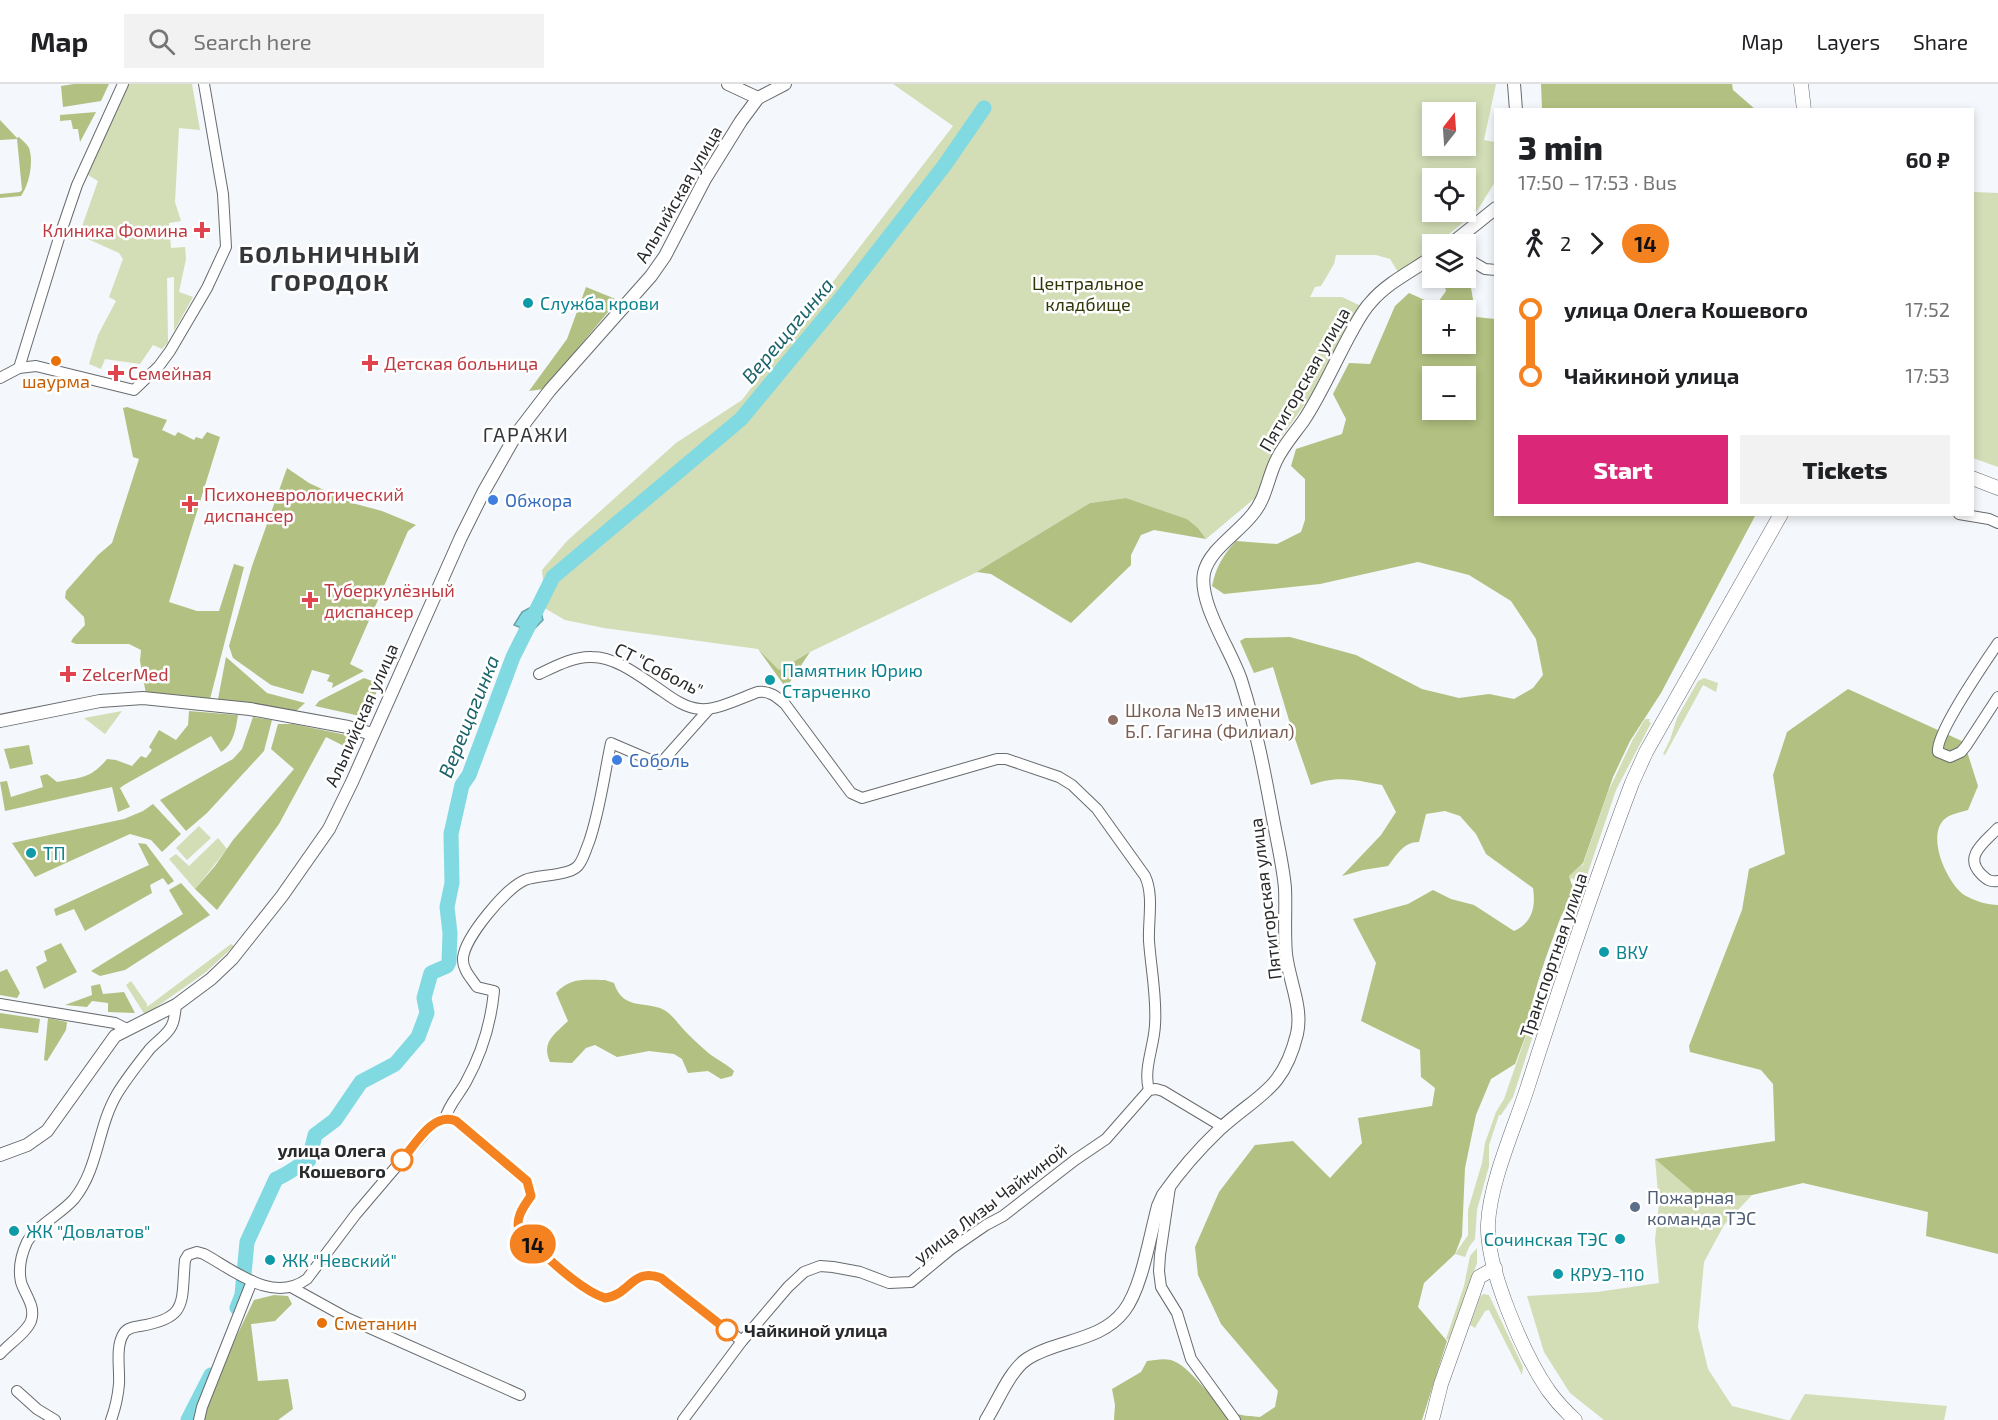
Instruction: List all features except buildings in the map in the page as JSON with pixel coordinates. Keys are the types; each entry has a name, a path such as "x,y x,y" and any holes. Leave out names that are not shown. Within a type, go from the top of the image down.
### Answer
{"main road":[{"path":"1801,84 1804,108"},
{"path":"1974,478 1994,486"},
{"path":"1974,485 1994,486"},
{"name":"Транспортная улица","path":"1575,1420 1553,1396 1537,1370 1514,1320 1494,1268 1488,1226 1490,1210 1499,1173 1628,792 1646,752 1781,518"},
{"path":"1432,1420 1441,1384 1479,1277 1494,1268"}],"street":[{"path":"19,368 77,185 123,84"},
{"path":"0,378 19,368 46,367 134,390 159,366 170,351 212,279 226,247 224,194 204,84"},
{"path":"728,84 758,98 785,84"},
{"path":"1514,84 1516,108"},
{"name":"Альпийская улица","path":"0,1155 27,1145 47,1131 115,1036 176,1005 225,967 282,896 329,829 461,537 484,490 517,434 550,390 651,276 665,256 705,179 758,98"},
{"path":"1464,234 1494,210"},
{"name":"Пятигорская улица","path":"986,1420 1011,1378 1025,1360 1038,1353 1103,1330 1122,1313 1128,1305 1138,1278 1159,1201 1170,1185 1223,1127 1274,1084 1289,1057 1299,1023 1296,996 1287,963 1285,889 1281,858 1266,777 1240,678 1203,592 1203,574 1214,553 1262,502 1270,476 1283,447 1314,403 1341,349 1370,302 1388,285 1422,263"},
{"path":"1476,265 1494,270"},
{"path":"1971,516 1998,523"},
{"path":"1998,643 1947,725 1938,743 1938,752 1950,757 1960,752 1998,697"},
{"name":"СТ \"Соболь\"","path":"539,675 590,656 628,669 686,705 700,709 764,691 777,697 784,704 850,793 856,797 870,797 1002,759 1059,777 1084,796 1114,830 1149,885 1150,945 1155,1011 1155,1026 1147,1077 1149,1090"},
{"path":"0,721 100,701 152,699 250,709 348,727 372,734"},
{"path":"445,1119 451,1103 474,1066 492,1018 494,991 477,987 466,970 463,958 476,931 506,894 519,883 528,879 572,871 579,865 598,814 612,743 660,764 709,708"},
{"path":"1998,828 1976,852 1973,859 1978,871 1987,880 1998,881"},
{"path":"0,1004 114,1023 127,1029"},
{"path":"0,1354 28,1326 31,1319 31,1305 20,1274 21,1256 26,1244 31,1236 74,1199 93,1167 102,1124 117,1094 149,1051 172,1026 176,1005"},
{"path":"1149,1090 1163,1091 1223,1127"},
{"name":"улица Лизы Чайкиной","path":"683,1420 742,1341 797,1277 820,1266 846,1269 889,1283 904,1283 917,1279 951,1249 1003,1216 1106,1138 1149,1090"},
{"path":"111,1420 118,1393 119,1346 123,1334 129,1329 167,1320 176,1312 182,1300 185,1260 192,1252 204,1254 252,1281 280,1290 307,1279 356,1214 430,1127 440,1119 456,1121 527,1181 531,1196 519,1218 518,1228 521,1234 570,1276 599,1296 611,1298 638,1278 651,1275 661,1278 742,1341"},
{"path":"1170,1185 1160,1255 1161,1287 1177,1312 1191,1359 1235,1420"},
{"path":"199,1420 202,1407 252,1281"},
{"path":"291,1287 347,1318 520,1395"},
{"path":"17,1391 55,1420"}],"green space":[{"path":"109,84 101,101 63,107 61,86"},
{"path":"127,84 192,84 200,130 179,128 175,202 181,221 169,223 171,248 185,247 186,259 179,292 193,297 174,331 174,277 167,278 168,342 162,349 153,345 140,364 105,359 101,369 89,364 98,335 116,301 109,297 123,259 119,253 79,235 98,181 88,175"},
{"name":"Центральное кладбище","path":"893,84 1496,84 1484,140 1494,142 1494,184 1477,211 1476,168 1422,168 1422,222 1464,222 1449,234 1422,234 1422,257 1398,272 1390,259 1376,255 1336,255 1334,264 1321,286 1315,287 1310,297 1342,297 1361,306 1318,386 1282,436 1255,498 1206,539 1187,519 1126,498 1090,503 973,574 810,652 779,670 758,649 604,628 565,620 546,609 542,570 567,541 676,443 742,400 953,126"},
{"path":"1541,84 1732,84 1733,90 1754,108 1542,108"},
{"path":"96,112 80,142 78,129 73,129 71,120 60,121 60,115"},
{"path":"0,120 29,148 30,173 21,196 0,198 0,194 22,190 17,139 0,140"},
{"path":"1974,192 1998,193 1998,467 1974,458"},
{"path":"586,287 618,300 544,389 529,391 567,339"},
{"path":"1445,288 1471,288 1473,300 1440,300 1446,291"},
{"path":"1409,293 1425,300 1422,300 1422,354 1476,354 1476,317 1494,319 1494,516 1755,516 1661,693 1630,741 1613,777 1583,863 1569,876 1573,893 1560,919 1541,972 1533,1002 1531,1021 1515,1064 1491,1079 1476,1115 1465,1168 1462,1236 1455,1254 1424,1283 1418,1307 1447,1341 1422,1420 1114,1420 1115,1405 1112,1389 1141,1372 1147,1361 1159,1359 1171,1360 1186,1369 1216,1400 1235,1413 1260,1417 1275,1407 1278,1391 1221,1324 1198,1275 1195,1247 1219,1192 1255,1145 1293,1141 1330,1178 1362,1143 1358,1118 1432,1106 1435,1088 1421,1077 1420,1050 1361,1021 1376,963 1353,919 1408,904 1433,890 1451,899 1474,905 1514,931 1525,924 1533,908 1533,888 1486,854 1476,834 1460,816 1445,811 1426,814 1419,842 1405,847 1388,866 1342,876 1381,835 1396,812 1382,785 1338,779 1311,785 1273,667 1254,673 1240,641 1245,638 1290,637 1356,655 1422,689 1459,698 1489,694 1514,699 1533,688 1543,675 1536,639 1511,601 1469,575 1418,562 1320,584 1224,594 1212,586 1221,562 1236,541 1277,544 1301,532 1305,520 1305,479 1291,466 1296,449 1342,434 1346,419 1333,394 1349,363 1370,364 1395,306"},
{"name":"Психоневрологический диспансер","path":"127,407 167,420 162,430 175,436 178,432 194,440 196,437 202,439 207,432 220,437 169,602 197,611 219,611 234,564 244,567 210,699 146,694 140,661 141,650 129,644 76,644 71,642 85,625 84,617 65,598 66,591 98,555 112,543 139,459 133,457 123,408"},
{"name":"Туберкулёзный диспансер","path":"287,468 309,483 352,503 382,511 416,525 408,531 350,664 364,671 332,688 333,683 327,681 330,675 312,670 303,694 271,685 233,658 229,646 252,566"},
{"path":"1126,498 1187,519 1206,539 1154,530 1141,535 1131,555 1131,565 1071,623 991,574 977,572 973,574 1090,503"},
{"path":"758,649 779,670 810,652 786,688"},
{"path":"226,657 267,693 305,703 295,712 218,699"},
{"path":"364,678 380,684 364,720 360,716 315,706 319,701"},
{"path":"1704,678 1718,683 1716,692 1703,685 1665,755 1663,754 1677,718 1698,681"},
{"path":"1848,689 1964,742 1978,786 1968,810 1946,818 1937,836 1941,859 1952,882 1959,890 1977,901 1998,905 1998,1254 1926,1236 1928,1212 1803,1183 1752,1195 1699,1197 1655,1159 1775,1141 1773,1084 1761,1070 1690,1052 1689,1046 1742,910 1749,869 1785,854 1773,775 1787,732"},
{"path":"122,711 105,734 84,718"},
{"path":"189,711 238,715 234,735 229,745 221,752 211,736 124,785 120,788 130,807 118,812 112,787 5,811 0,782 7,781 11,797 43,787 40,776 47,774 57,782 79,778 96,770 107,759 132,766 141,756 146,758 152,750 149,747 159,730 176,740 188,725"},
{"path":"253,717 272,720 264,751 207,813 186,831 160,800 233,759 242,749"},
{"path":"1645,719 1650,719 1651,723 1616,790 1579,899 1571,903 1573,890 1571,885 1576,882 1572,878 1570,880 1569,876 1582,864 1582,867 1608,792"},
{"path":"278,724 293,724 356,737 350,749 326,737 279,824 217,910 195,889 233,840 294,769 271,749"},
{"path":"29,745 33,764 10,769 4,749"},
{"path":"153,804 181,834 162,852 151,840 130,834 35,877 12,843 124,819"},
{"path":"199,826 211,838 187,860 176,848"},
{"path":"218,838 227,849 195,889 169,859 176,854 189,866"},
{"path":"138,843 146,844 174,881 168,885 163,878 150,885 152,893 85,931 74,909 56,916 54,909 149,865"},
{"path":"181,883 210,915 125,970 100,976 91,971 183,914 169,890"},
{"path":"61,943 77,972 44,989 36,967 47,961 44,951"},
{"path":"231,944 234,946 206,972 145,1015 126,985 131,981 147,1007"},
{"path":"7,969 20,993 17,998 0,995 0,972"},
{"path":"605,980 614,983 622,997 632,1003 660,1008 668,1012 702,1048 734,1071 732,1076 721,1079 708,1071 688,1073 682,1059 674,1054 649,1051 617,1057 595,1045 586,1048 572,1063 550,1062 547,1049 550,1039 568,1021 556,993 573,982"},
{"path":"100,984 103,994 124,992 135,1013 108,1012 108,1003 92,1001 87,1007 65,1005 92,995 91,986"},
{"path":"0,1013 40,1019 38,1033 0,1028"},
{"path":"48,1018 67,1022 66,1030 47,1061 44,1060"},
{"path":"1531,1021 1537,1023 1513,1097 1499,1115 1489,1145 1489,1166 1477,1210 1475,1239 1465,1257 1455,1254 1468,1235 1468,1210 1482,1163 1485,1143 1496,1112 1504,1099"},
{"path":"1655,1159 1699,1197 1752,1195 1724,1225 1704,1262 1698,1327 1708,1369 1732,1406 1787,1420 1604,1420 1570,1393 1544,1352 1527,1296 1597,1292 1659,1283 1655,1240 1659,1204"},
{"path":"1477,1248 1477,1263 1449,1340 1446,1339 1464,1286 1470,1256"},
{"path":"1483,1294 1489,1295 1523,1367 1522,1375 1489,1310 1485,1311 1475,1328 1470,1325"},
{"path":"274,1295 288,1296 292,1304 275,1321 251,1324 258,1381 288,1379 293,1409 278,1420 196,1420 254,1300"},
{"path":"1805,1394 1947,1406 1944,1420 1790,1420"}],"water":[{"path":"531,607 541,612 543,620 531,632 514,625 522,612"}],"waterway":[{"name":"Верещагинка","path":"237,1308 242,1295 247,1242 276,1179 309,1160 315,1135 335,1120 361,1082 395,1064 418,1037 427,1013 424,998 431,973 447,966 449,962 450,933 447,907 452,883 451,834 462,785 469,775 513,657 553,577 741,419 842,297 944,166 984,108"},
{"name":"Верещагинка","path":"188,1420 211,1375"}],"bus line":[{"name":"14","path":"402,1160 430,1127 440,1119 456,1121 527,1181 531,1196 519,1218 518,1228 521,1234 570,1276 594,1294 605,1298 611,1298 645,1275 661,1278 727,1330"}],"place":[{"name":"Клиника Фомина","path":"202,230"},
{"name":"Служба крови","path":"528,303"},
{"name":"шаурма","path":"56,361"},
{"name":"Детская больница","path":"370,363"},
{"name":"Семейная","path":"116,373"},
{"name":"Обжора","path":"493,500"},
{"name":"Психоневрологический диспансер","path":"190,504"},
{"name":"Туберкулёзный диспансер","path":"310,600"},
{"name":"ZelcerMed","path":"68,674"},
{"name":"Памятник Юрию Старченко","path":"770,680"},
{"name":"Школа №13 имени Б.Г. Гагина (Филиал)","path":"1113,720"},
{"name":"Соболь","path":"617,760"},
{"name":"ТП","path":"31,853"},
{"name":"ВКУ","path":"1604,952"},
{"name":"улица Олега Кошевого","path":"402,1160"},
{"name":"Пожарная команда ТЭС","path":"1635,1207"},
{"name":"ЖК \"Довлатов\"","path":"14,1231"},
{"name":"Сочинская ТЭС","path":"1620,1239"},
{"name":"ЖК \"Невский\"","path":"270,1260"},
{"name":"КРУЭ-110","path":"1558,1274"},
{"name":"Сметанин","path":"322,1323"},
{"name":"Чайкиной улица","path":"727,1330"}],"district":[{"name":"БОЛЬНИЧНЫЙ ГОРОДОК","path":"330,267"},
{"name":"ГАРАЖИ","path":"526,434"}]}
